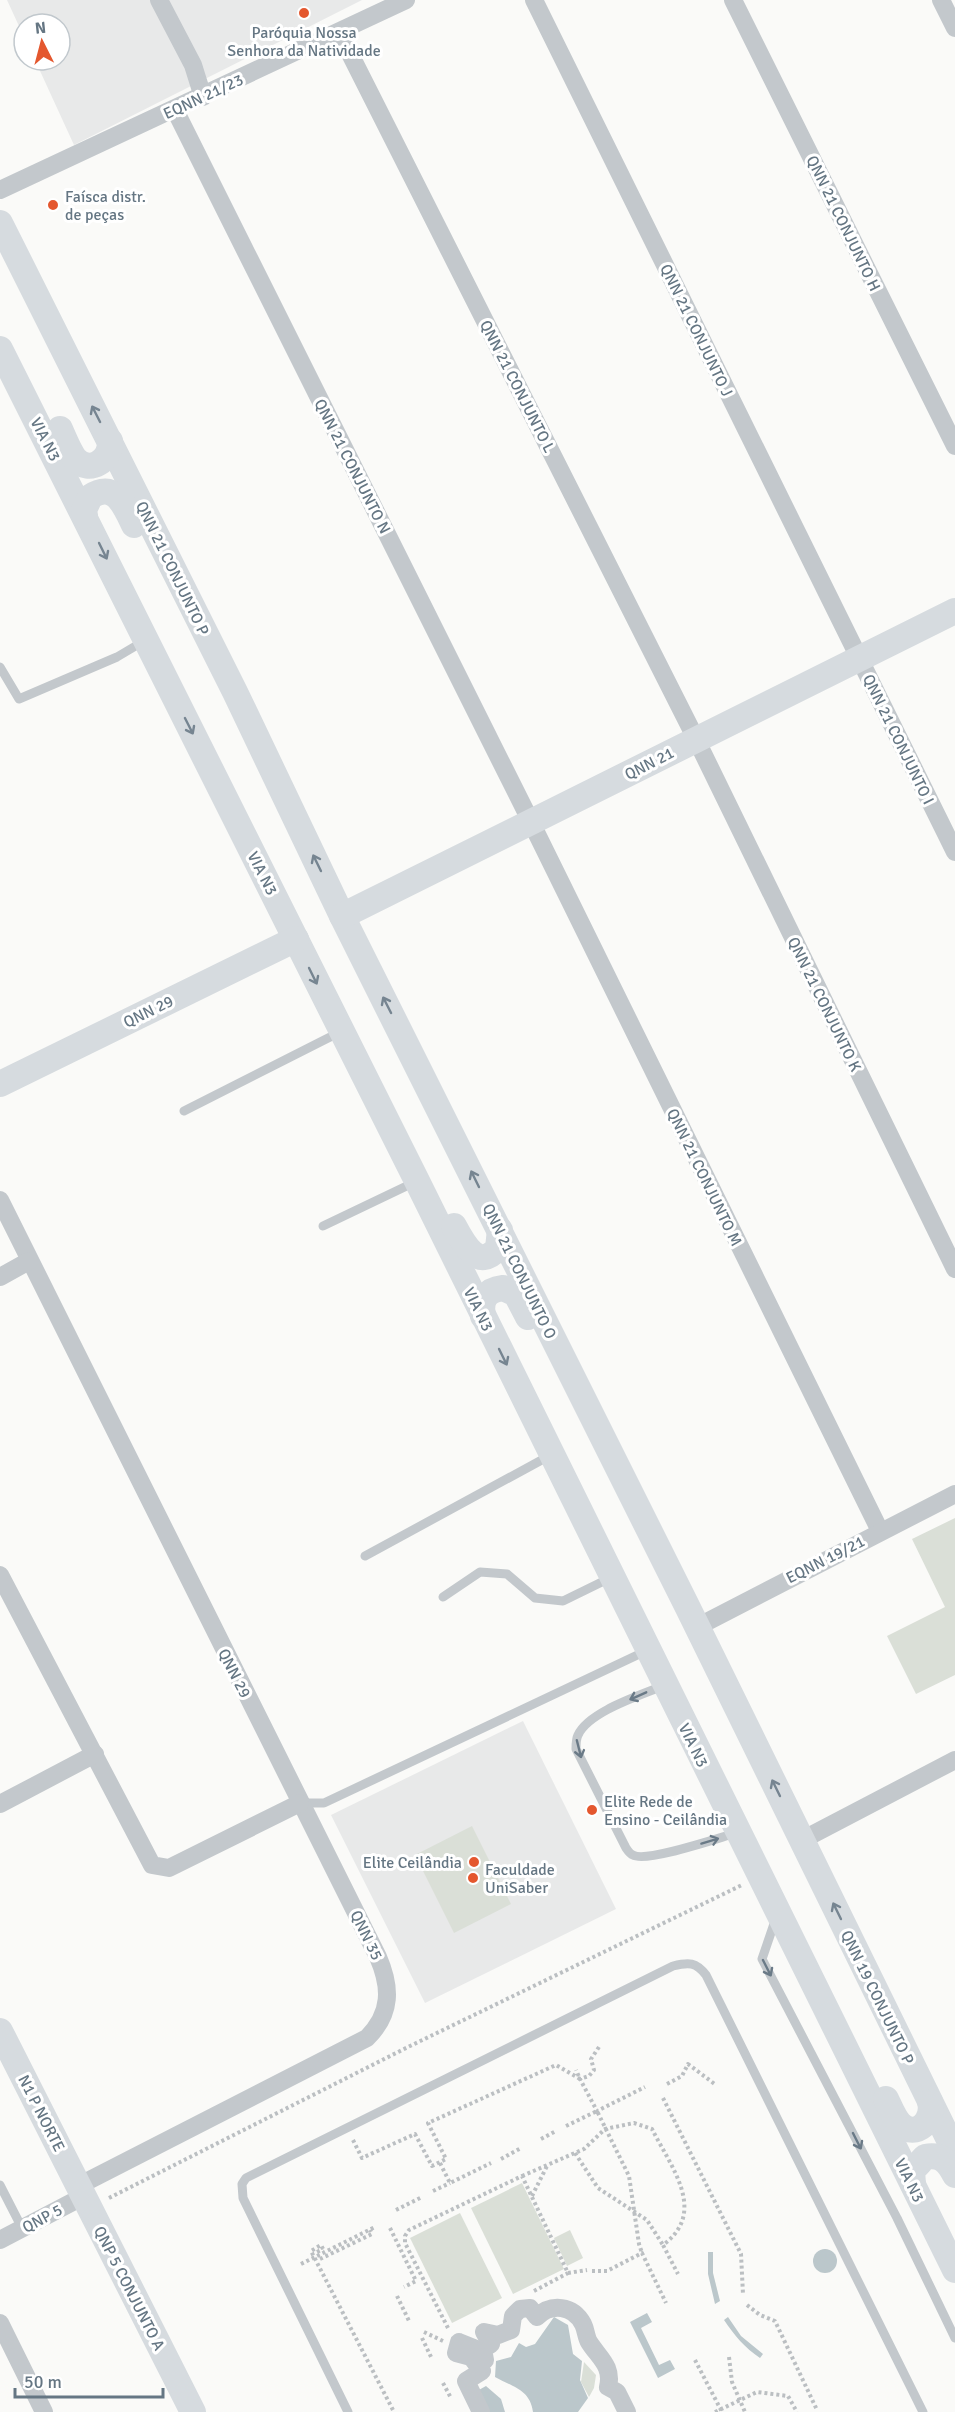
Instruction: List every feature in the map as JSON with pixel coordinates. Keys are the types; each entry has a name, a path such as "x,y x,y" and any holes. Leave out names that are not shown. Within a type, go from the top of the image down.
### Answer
{"main road":[{"name":"QNN 21 CONJUNTO P","path":"0,223 234,692 342,916"},
{"path":"0,336 33,377 74,458 85,465 98,464 108,455 110,441"},
{"name":"VIA N3","path":"0,349 296,939 340,1032 417,1181 955,2270"},
{"path":"85,516 86,502 96,493 111,492 122,500 178,614 234,692"},
{"name":"QNN 21","path":"342,916 955,611"},
{"name":"QNN 21 CONJUNTO O","path":"342,916 692,1617"},
{"name":"QNN 29","path":"0,1084 296,939"},
{"path":"360,1070 410,1135 468,1251 481,1257 494,1253 501,1243 500,1230"},
{"path":"483,1316 483,1302 490,1291 503,1288 516,1294 644,1556 692,1617 802,1840"},
{"name":"QNN 19 CONJUNTO P","path":"802,1840 955,2152"},
{"path":"782,1921 845,2015 899,2124 912,2130 925,2125 931,2114 930,2102"},
{"name":"N1 P NORTE","path":"0,2031 89,2194"},
{"path":"912,2184 912,2171 925,2157 939,2156 945,2160 955,2175"},
{"name":"QNP 5 CONJUNTO A","path":"89,2194 193,2412"}],"street":[{"path":"159,0 193,65 203,97"},
{"name":"EQNN 21/23","path":"0,190 203,97 406,0"},
{"name":"QNN 21 CONJUNTO J","path":"534,0 860,659"},
{"name":"QNN 21 CONJUNTO H","path":"734,0 955,446"},
{"path":"941,0 955,28"},
{"name":"QNN 21 CONJUNTO L","path":"339,32 696,739"},
{"name":"QNN 21 CONJUNTO N","path":"175,110 531,822"},
{"name":"QNN 21 CONJUNTO I","path":"860,659 955,852"},
{"name":"QNN 21 CONJUNTO K","path":"696,739 955,1269"},
{"name":"QNN 21 CONJUNTO M","path":"531,822 880,1531"},
{"name":"QNN 29","path":"0,1200 300,1803"},
{"path":"0,1277 29,1261"},
{"name":"EQNN 19/21","path":"692,1617 955,1494"},
{"path":"0,1575 95,1754 145,1857 157,1868 169,1869 300,1803"},
{"path":"0,1804 95,1754"},
{"path":"802,1840 955,1760"},
{"name":"QNN 35","path":"89,2194 367,2038 377,2028 384,2015 389,1992 386,1974 300,1803"},
{"name":"QNP 5","path":"0,2240 89,2194"},
{"path":"481,2412 466,2381 482,2371 471,2357 456,2353 459,2342 474,2348 485,2360 483,2349 491,2344 484,2332 498,2335 511,2330 513,2316 520,2309 530,2308 537,2317 545,2309 557,2306 569,2311 583,2323 588,2341 606,2362 610,2380 608,2387 617,2392 627,2412"},
{"path":"0,2323 44,2412"}],"lane":[{"path":"0,667 20,699 117,657 146,639"},
{"path":"184,1111 340,1032"},
{"path":"323,1226 417,1181"},
{"path":"365,1556 552,1455"},
{"path":"443,1597 480,1572 507,1574 535,1598 563,1600 612,1577"},
{"path":"300,1803 324,1803 648,1650"},
{"path":"665,1685 611,1708 586,1724 577,1736 576,1749 626,1848 634,1856 643,1857 682,1849 738,1832"},
{"path":"782,1921 762,1959 897,2218 955,2338"},
{"path":"348,2412 243,2198 242,2184 246,2178 674,1966 688,1962 699,1966 706,1975 923,2412"},
{"path":"0,2185 22,2228"}],"path":[{"path":"89,2194 408,2047 745,1883 750,1893 764,1886"},
{"path":"351,2136 362,2158 415,2134 432,2166 446,2159 428,2123 556,2065 580,2079 589,2076 594,2070 591,2059 599,2047"},
{"path":"667,2084 682,2076 688,2064 716,2085"},
{"path":"576,2070 629,2176 639,2244 666,2302"},
{"path":"566,2126 645,2088"},
{"path":"663,2098 741,2254 743,2295"},
{"path":"455,2331 447,2328 405,2243 405,2236 409,2230 584,2149 605,2129 634,2124 652,2129 682,2191 686,2205 682,2227 663,2245"},
{"path":"541,2139 556,2131"},
{"path":"501,2158 521,2148"},
{"path":"575,2153 598,2188 647,2220 678,2274"},
{"path":"440,2162 450,2183"},
{"path":"433,2191 491,2163"},
{"path":"532,2197 547,2166"},
{"path":"522,2176 568,2273"},
{"path":"396,2210 422,2197"},
{"path":"301,2264 375,2227"},
{"path":"390,2229 416,2281 404,2287"},
{"path":"320,2259 372,2234 370,2230"},
{"path":"316,2252 323,2249 321,2245 311,2251 314,2258 394,2412"},
{"path":"530,2293 568,2273 607,2271 642,2253"},
{"path":"397,2296 410,2323"},
{"path":"747,2305 760,2315 775,2321 817,2410"},
{"path":"422,2338 432,2359"},
{"path":"729,2357 732,2382 746,2412"},
{"path":"695,2360 722,2411"},
{"path":"715,2412 722,2411 758,2392 788,2396 797,2412"}],"shaded area":[{"path":"7,0 362,0 74,145 41,72 72,72 72,12 13,12"},
{"path":"955,1518 955,1675 916,1694 887,1636 945,1607 912,1539"},
{"name":"Elite Ceilândia","path":"523,1721 616,1909 425,2003 331,1815"},
{"path":"472,1826 511,1904 454,1933 415,1855"},
{"path":"522,2183 564,2269 513,2294 471,2208"},
{"path":"460,2213 502,2298 452,2323 410,2238"},
{"path":"570,2230 583,2258 567,2266 554,2238"},
{"path":"825,2249 830,2250 836,2256 836,2266 830,2272 825,2273 820,2272 814,2266 813,2261 814,2256 820,2250"},
{"path":"708,2252 713,2252 713,2273 720,2301 715,2304 708,2274"},
{"path":"647,2313 652,2322 641,2328 659,2365 670,2360 675,2369 658,2378 630,2322"},
{"path":"554,2317 568,2325 573,2354 582,2361 580,2380 588,2398 578,2412 533,2412 524,2393 495,2377 496,2361 511,2357 519,2343 526,2347 535,2344"},
{"path":"728,2317 741,2336 763,2354 760,2358 732,2331 724,2320"},
{"path":"584,2362 596,2375 594,2388 589,2397 581,2382"},
{"path":"486,2386 501,2399 505,2412 488,2412 477,2391"}],"place":[{"name":"Paróquia Nossa Senhora da Natividade","path":"304,13"},
{"name":"Faísca distr. de peças","path":"53,205"},
{"name":"Elite Rede de Ensino - Ceilândia","path":"592,1810"},
{"name":"Elite Ceilândia","path":"474,1862"},
{"name":"Faculdade UniSaber","path":"473,1878"}]}
